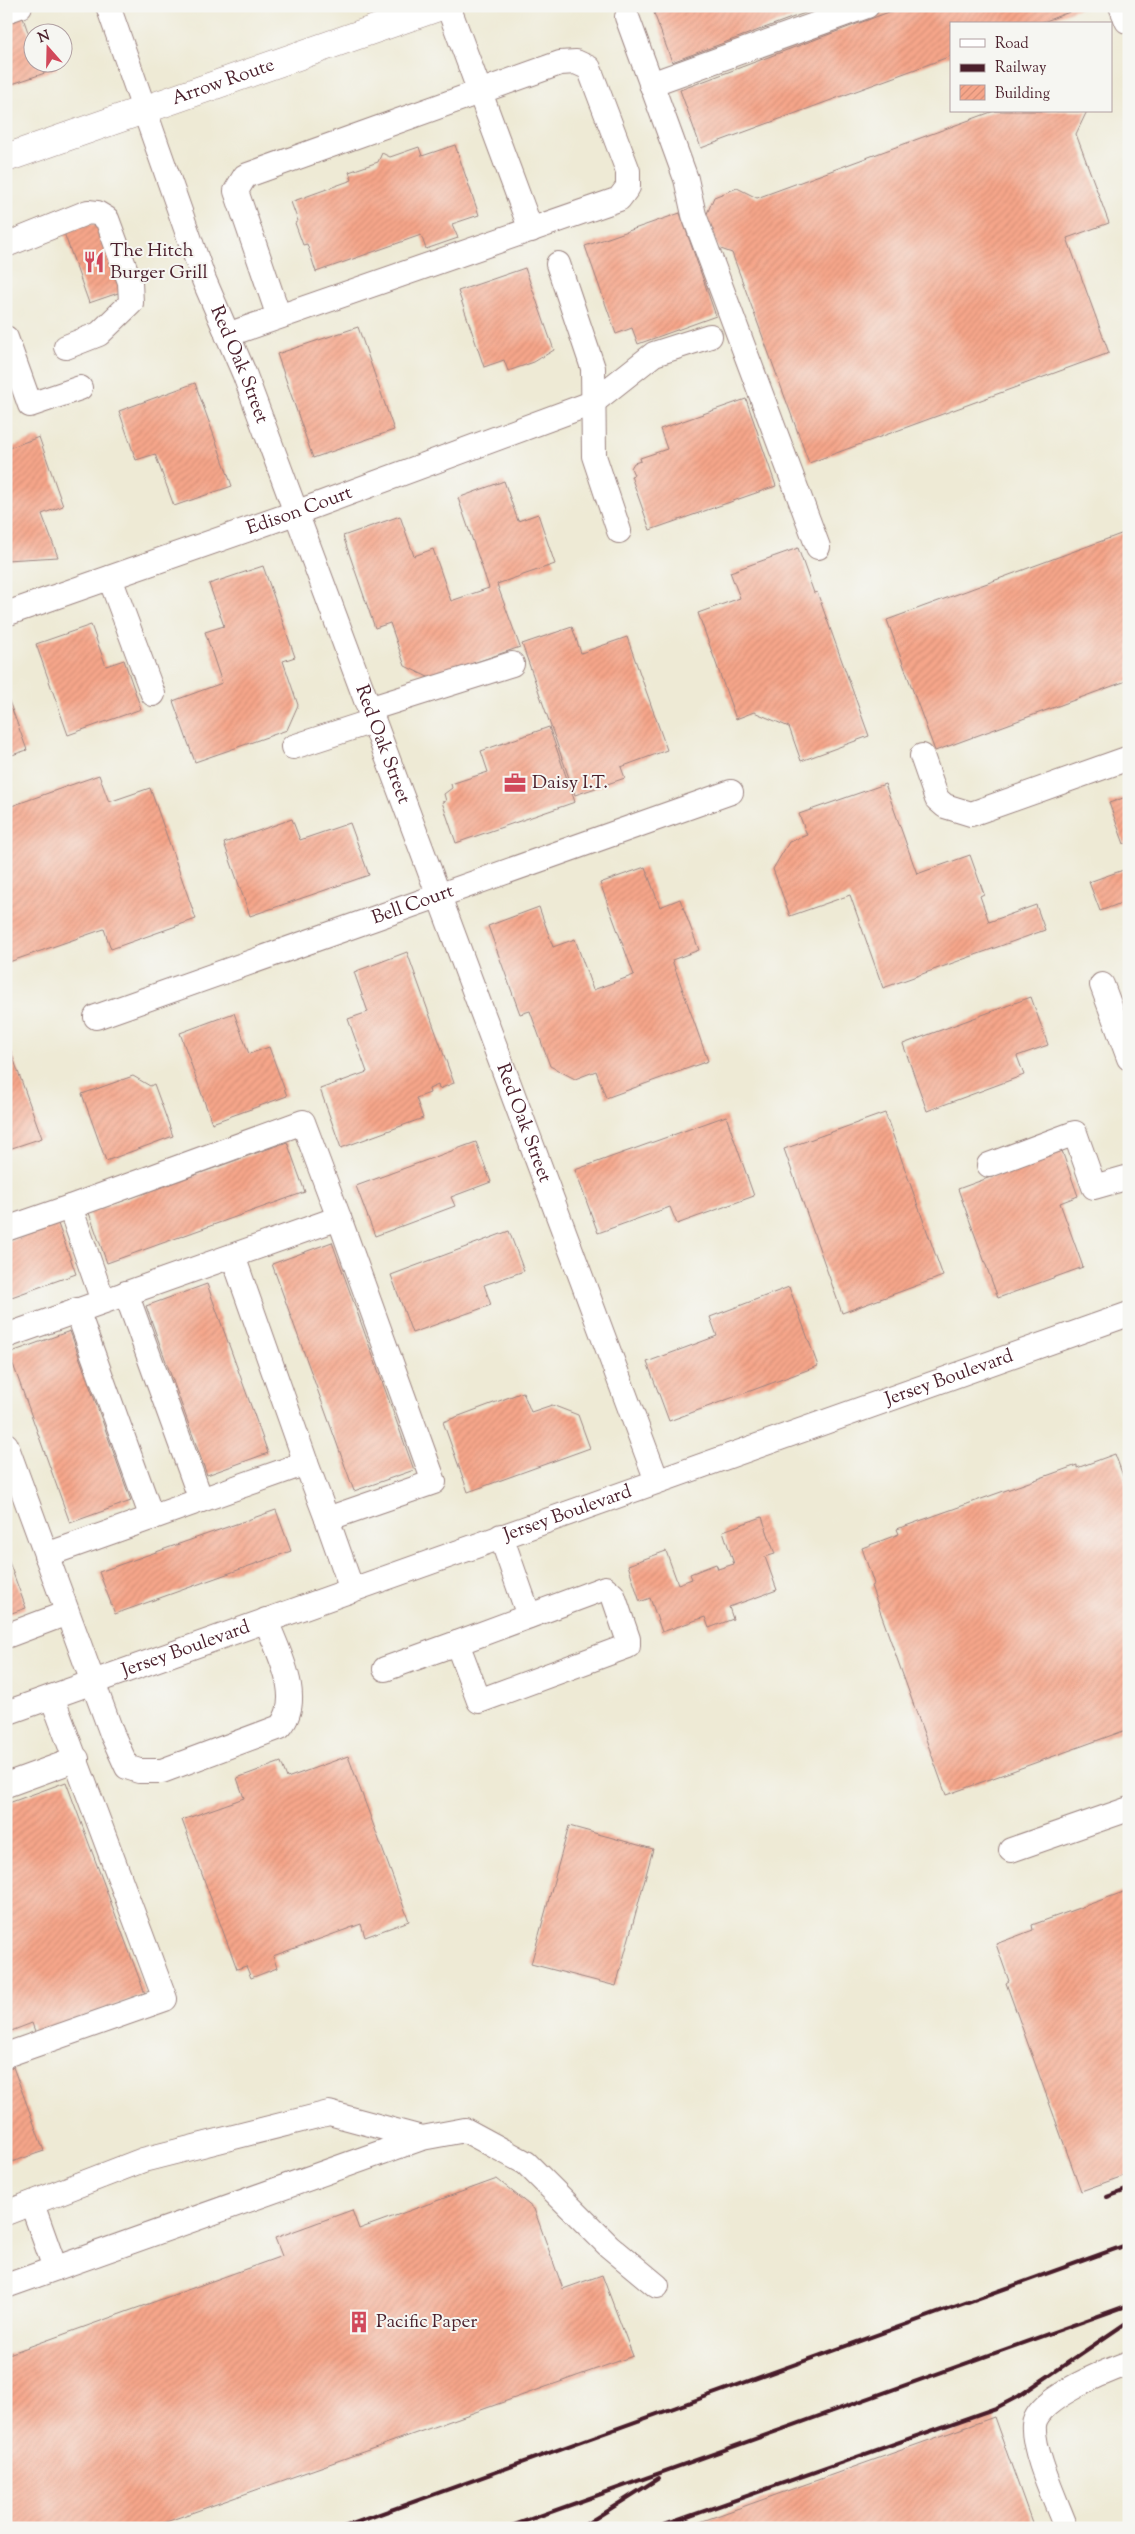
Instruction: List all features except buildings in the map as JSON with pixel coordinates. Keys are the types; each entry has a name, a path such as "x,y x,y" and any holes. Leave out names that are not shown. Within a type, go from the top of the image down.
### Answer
{"main road":[{"name":"Arrow Route","path":"6,158 441,6"}],"street":[{"path":"6,11 20,6"},
{"name":"Red Oak Street","path":"108,6 204,280 228,335 295,512 657,1481"},
{"path":"448,6 531,230"},
{"path":"651,84 867,6"},
{"path":"627,17 686,180 694,215 818,547"},
{"path":"228,335 620,199 628,187 628,171 589,68 576,62 560,63 245,176 236,191 279,317"},
{"path":"17,241 88,212 97,212 107,219 130,282 131,303 99,334 66,347"},
{"path":"558,264 593,368 594,456 619,531"},
{"name":"Edison Court","path":"6,614 295,512 592,403 654,354 710,336"},
{"path":"6,338 30,405 80,388"},
{"path":"110,578 153,694"},
{"path":"293,747 371,715 512,664"},
{"path":"922,756 937,799 945,806 971,814 1129,758"},
{"name":"Bell Court","path":"96,1016 731,792"},
{"path":"1102,985 1129,1058"},
{"path":"6,1229 303,1122 434,1482 327,1519"},
{"path":"989,1165 1075,1133 1094,1187 1129,1177"},
{"path":"70,1207 103,1301"},
{"path":"6,1336 338,1218"},
{"path":"233,1256 352,1590"},
{"path":"126,1293 201,1500"},
{"path":"77,1310 152,1518"},
{"name":"Jersey Boulevard","path":"6,1713 1129,1314"},
{"path":"6,1445 112,1734 127,1767 139,1771 162,1771 280,1727 288,1718 290,1696 286,1675 266,1620"},
{"path":"46,1555 306,1463"},
{"path":"501,1536 529,1616"},
{"path":"385,1669 605,1588 613,1595 628,1639 628,1646 479,1701 458,1643"},
{"path":"6,1636 67,1614"},
{"path":"6,2055 165,2000 52,1697"},
{"path":"6,1785 76,1759"},
{"path":"1011,1850 1129,1809"},
{"path":"6,2213 143,2160 329,2114 422,2138"},
{"path":"6,2286 422,2138 465,2130 526,2163 609,2246 657,2286"},
{"path":"32,2204 55,2268"},
{"path":"1066,2528 1035,2442 1034,2422 1049,2402 1097,2374 1129,2363"}],"railway":[{"path":"1107,2197 1129,2189"},
{"path":"341,2528 1129,2244"},
{"path":"506,2528 1129,2305"},
{"path":"656,2528 996,2408 1019,2396 1129,2321"},
{"path":"580,2528 659,2478"}],"place":[{"name":"The Hitch Burger Grill","path":"94,262"},
{"name":"Daisy I.T.","path":"515,783"},
{"name":"Pacific Paper","path":"359,2322"}]}
